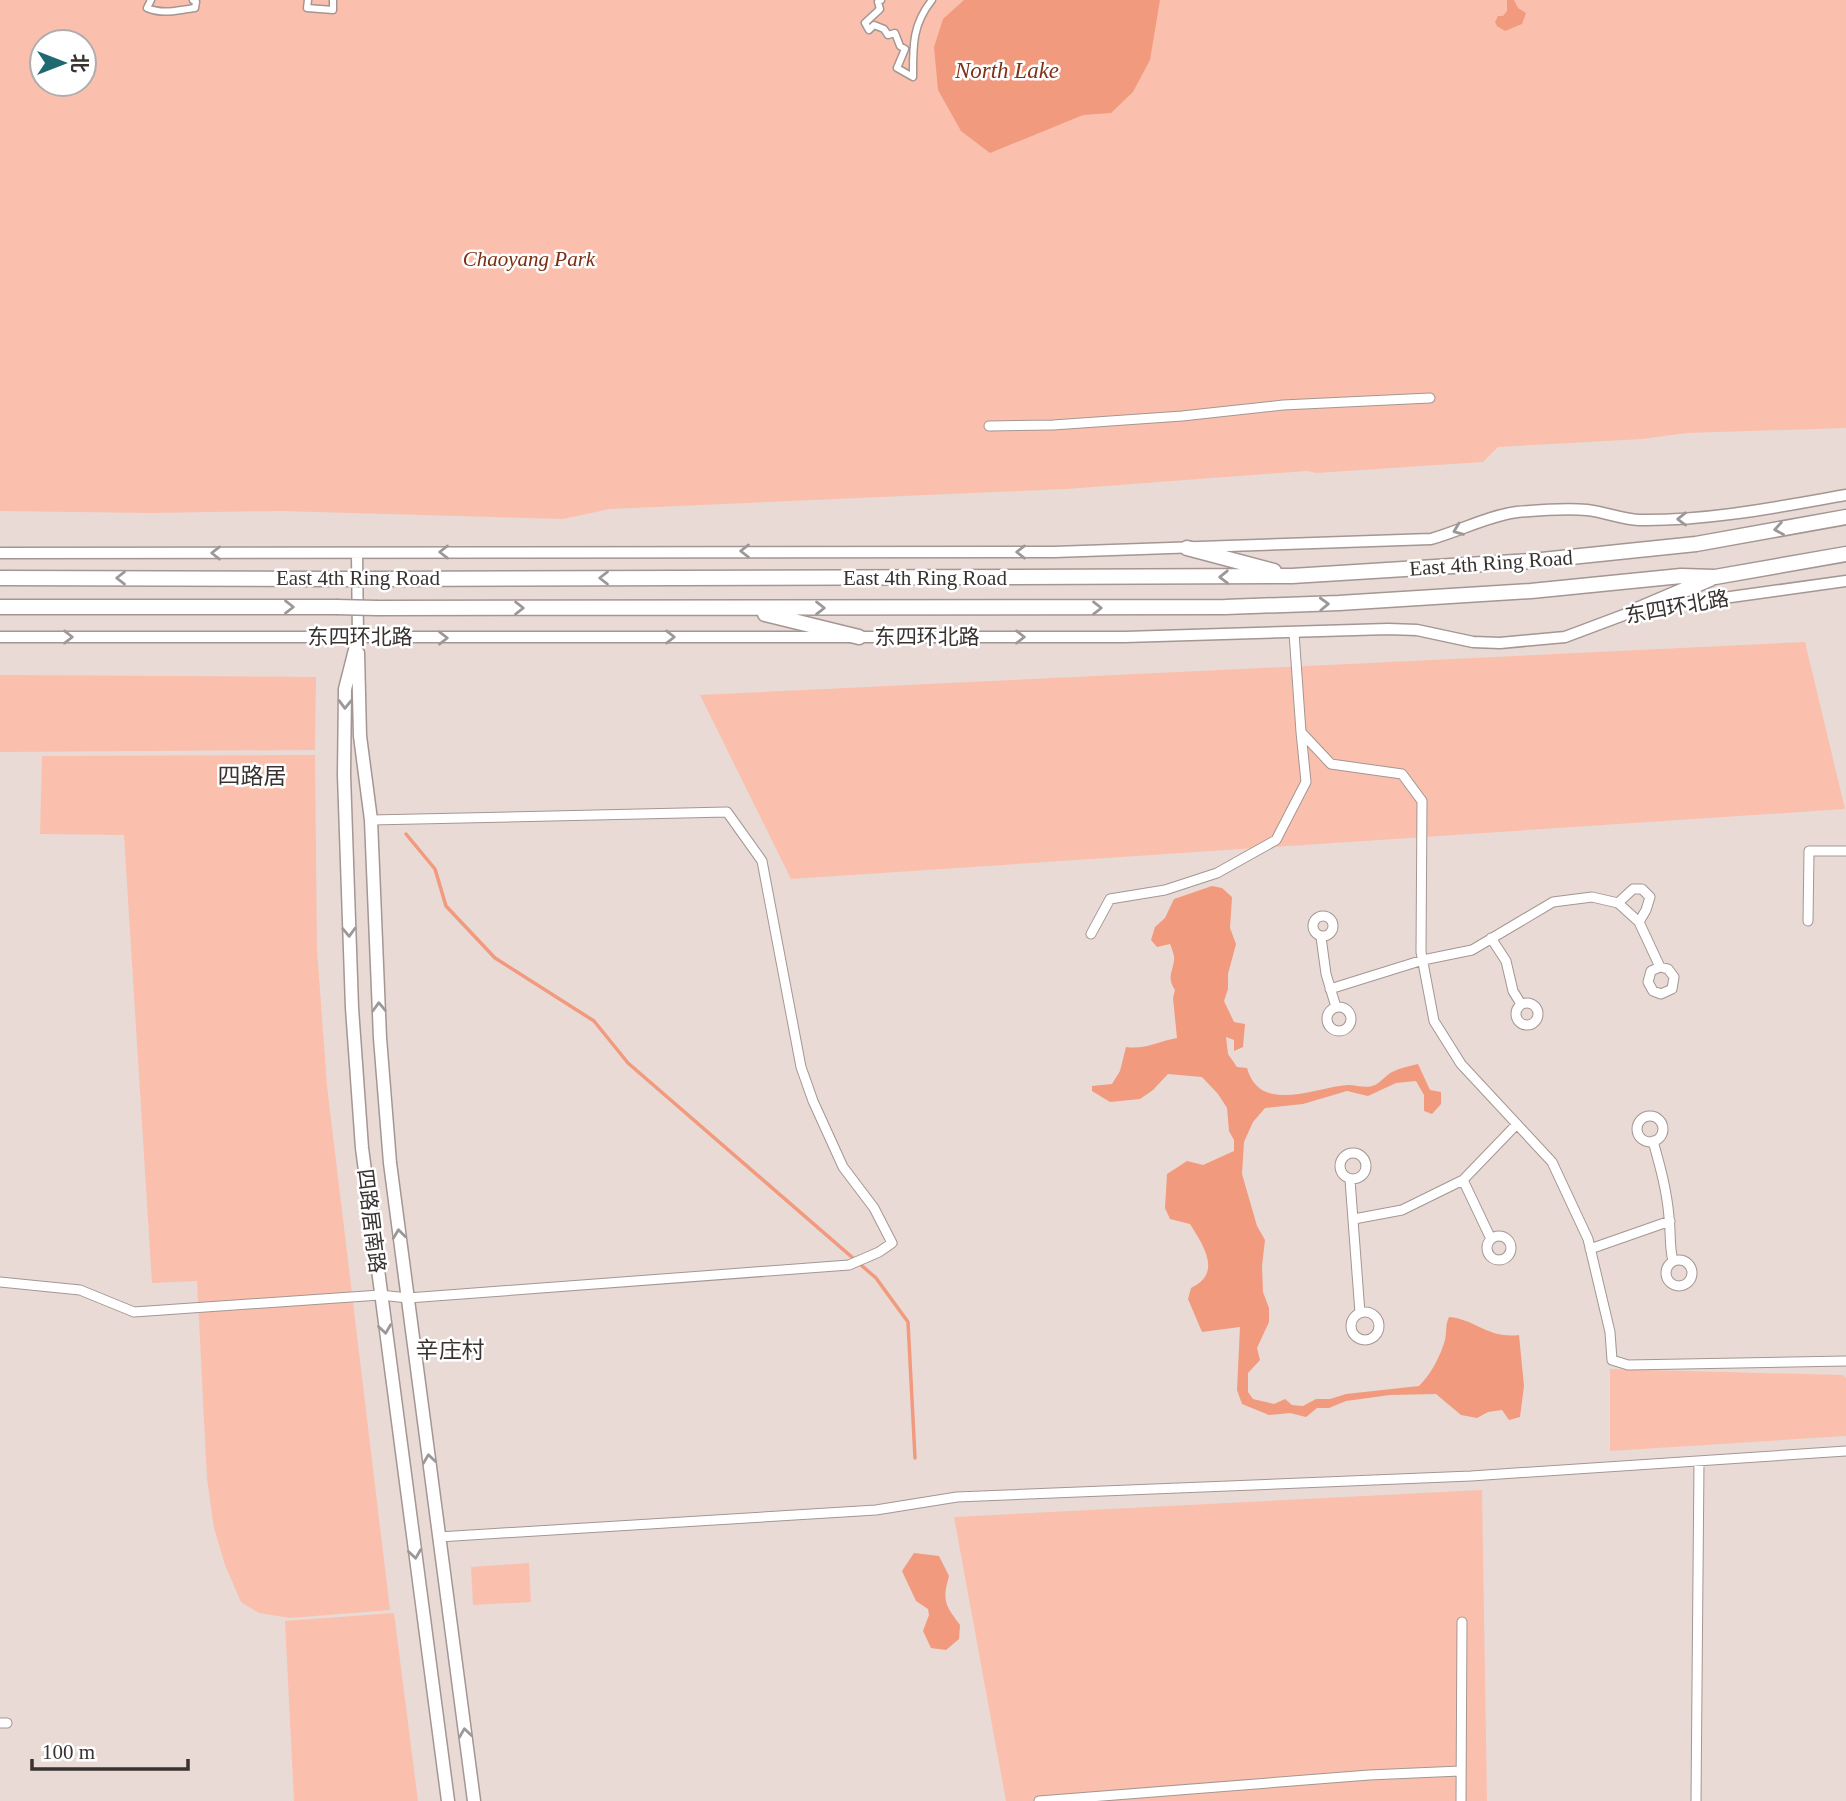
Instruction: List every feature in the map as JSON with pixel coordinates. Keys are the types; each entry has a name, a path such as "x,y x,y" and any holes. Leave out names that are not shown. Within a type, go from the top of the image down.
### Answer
{"highway":[{"name":"East 4th Ring Road","path":"0,578 1292,576 1546,560 1696,544 1846,517"},
{"path":"1187,548 1292,576"},
{"name":"East 4th Ring Road","path":"0,607 1238,607 1531,591 1681,576 1715,577 1846,554"},
{"path":"1637,610 1715,577"},
{"path":"740,608 859,636"}],"main road":[{"path":"358,638 360,736 371,820 381,1051 390,1163 474,1801"},
{"name":"四路居南路","path":"358,638 345,689 344,775 352,1008 362,1148 448,1801"}],"street":[{"path":"151,0 146,8 157,12 173,12 195,8 196,2 193,0"},
{"path":"308,0 307,8 333,10 333,0"},
{"path":"881,0 877,2 880,9 865,23 869,30 874,25 884,29 888,35 895,33 900,46 905,49 897,68 912,77 917,23 932,0"},
{"path":"989,426 1053,425 1182,416 1283,405 1430,398"},
{"path":"0,553 1054,552 1187,548 1431,539 1454,533 1486,519 1516,512 1588,510 1639,520 1690,519 1846,495"},
{"path":"357,553 358,638"},
{"name":"东四环北路","path":"0,637 1125,638 1418,630 1473,642 1500,643 1565,637 1637,610 1846,581"},
{"path":"1091,934 1110,899 1165,890 1217,873 1276,840 1306,782 1294,633"},
{"path":"1301,732 1331,764 1402,774 1422,801 1423,960 1434,1021 1461,1064 1552,1162 1588,1239 1609,1332 1612,1360 1628,1365 1846,1361"},
{"path":"0,1282 80,1290 134,1312 380,1295 408,1298 849,1265 892,1243 874,1208 843,1167 813,1101 801,1067 762,861 727,812 371,820"},
{"path":"1808,921 1810,851 1846,851"},
{"path":"1618,903 1633,889 1642,889 1650,897 1639,922"},
{"path":"1330,989 1423,960 1472,950 1553,902 1592,897 1618,903 1639,922 1660,967"},
{"path":"1321,937 1336,1007"},
{"path":"1490,938 1506,961 1513,991 1521,1004"},
{"path":"1354,1219 1402,1210 1463,1180 1517,1124"},
{"path":"1653,1141 1663,1177 1673,1261"},
{"path":"1350,1180 1360,1313"},
{"path":"1463,1180 1490,1239"},
{"path":"1590,1249 1670,1221"},
{"path":"439,1537 876,1510 957,1497 1471,1476 1846,1451"},
{"path":"1696,1801 1699,1461"},
{"path":"1461,1801 1462,1622"},
{"path":"1039,1801 1370,1775 1460,1772"}],"green space":[{"name":"Chaoyang Park","path":"0,0 1846,0 1846,428 1687,433 1642,439 1498,447 1483,462 1316,473 1307,471 1066,489 610,509 563,519 280,511 0,511"},
{"path":"1805,642 1845,809 791,879 700,695"},
{"path":"0,675 316,677 315,750 0,752"},
{"path":"315,755 317,949 327,1086 390,1610 290,1618 259,1613 241,1602 225,1565 214,1528 207,1479 197,1281 152,1283 124,835 40,834 42,756"},
{"path":"1610,1369 1843,1375 1846,1378 1846,1436 1610,1451"},
{"path":"1482,1490 1487,1801 1006,1801 954,1517"},
{"path":"529,1563 531,1602 473,1605 471,1567"},
{"path":"394,1613 418,1801 294,1801 285,1621"}],"water":[{"name":"North Lake","path":"964,0 1160,0 1150,60 1133,92 1111,113 1083,115 990,153 961,131 938,90 934,47 943,19"},
{"path":"1507,0 1514,0 1518,8 1526,13 1522,24 1505,31 1495,22 1498,16 1503,16 1507,11"},
{"path":"1212,886 1222,888 1232,897 1230,928 1236,944 1224,1001 1234,1022 1245,1024 1243,1047 1234,1051 1234,1040 1226,1037 1228,1054 1237,1067 1247,1068 1254,1082 1264,1091 1276,1095 1290,1095 1348,1085 1368,1087 1377,1084 1390,1073 1418,1064 1430,1090 1441,1092 1441,1104 1432,1114 1424,1111 1424,1095 1416,1081 1396,1083 1368,1096 1347,1091 1303,1104 1265,1108 1253,1122 1244,1142 1242,1174 1257,1226 1265,1240 1263,1292 1269,1308 1269,1322 1257,1348 1260,1360 1248,1373 1248,1392 1253,1399 1274,1404 1285,1399 1292,1405 1303,1406 1316,1399 1419,1386 1441,1353 1449,1317 1467,1321 1490,1332 1519,1335 1524,1386 1520,1417 1509,1420 1502,1410 1488,1412 1477,1418 1461,1415 1436,1394 1390,1395 1346,1401 1329,1408 1317,1408 1306,1417 1290,1413 1269,1415 1242,1404 1237,1390 1240,1327 1202,1332 1188,1299 1191,1288 1206,1275 1207,1258 1190,1224 1170,1219 1165,1208 1167,1174 1187,1161 1203,1165 1234,1151 1227,1108 1202,1077 1168,1074 1140,1099 1110,1102 1092,1091 1092,1086 1112,1084 1120,1071 1126,1047 1146,1046 1177,1038 1173,998 1175,990 1171,979 1173,953 1170,944 1157,947 1151,940 1155,927 1165,918 1174,899"},
{"path":"914,1553 939,1556 949,1576 946,1602 960,1625 959,1639 946,1650 931,1648 923,1631 929,1615 928,1609 916,1601 902,1571"}],"waterway":[{"path":"406,834 435,869 446,906 495,958 594,1021 628,1063 876,1278 908,1322 915,1458"}],"district":[{"name":"四路居","path":"252,776"},
{"name":"辛庄村","path":"450,1350"}]}
